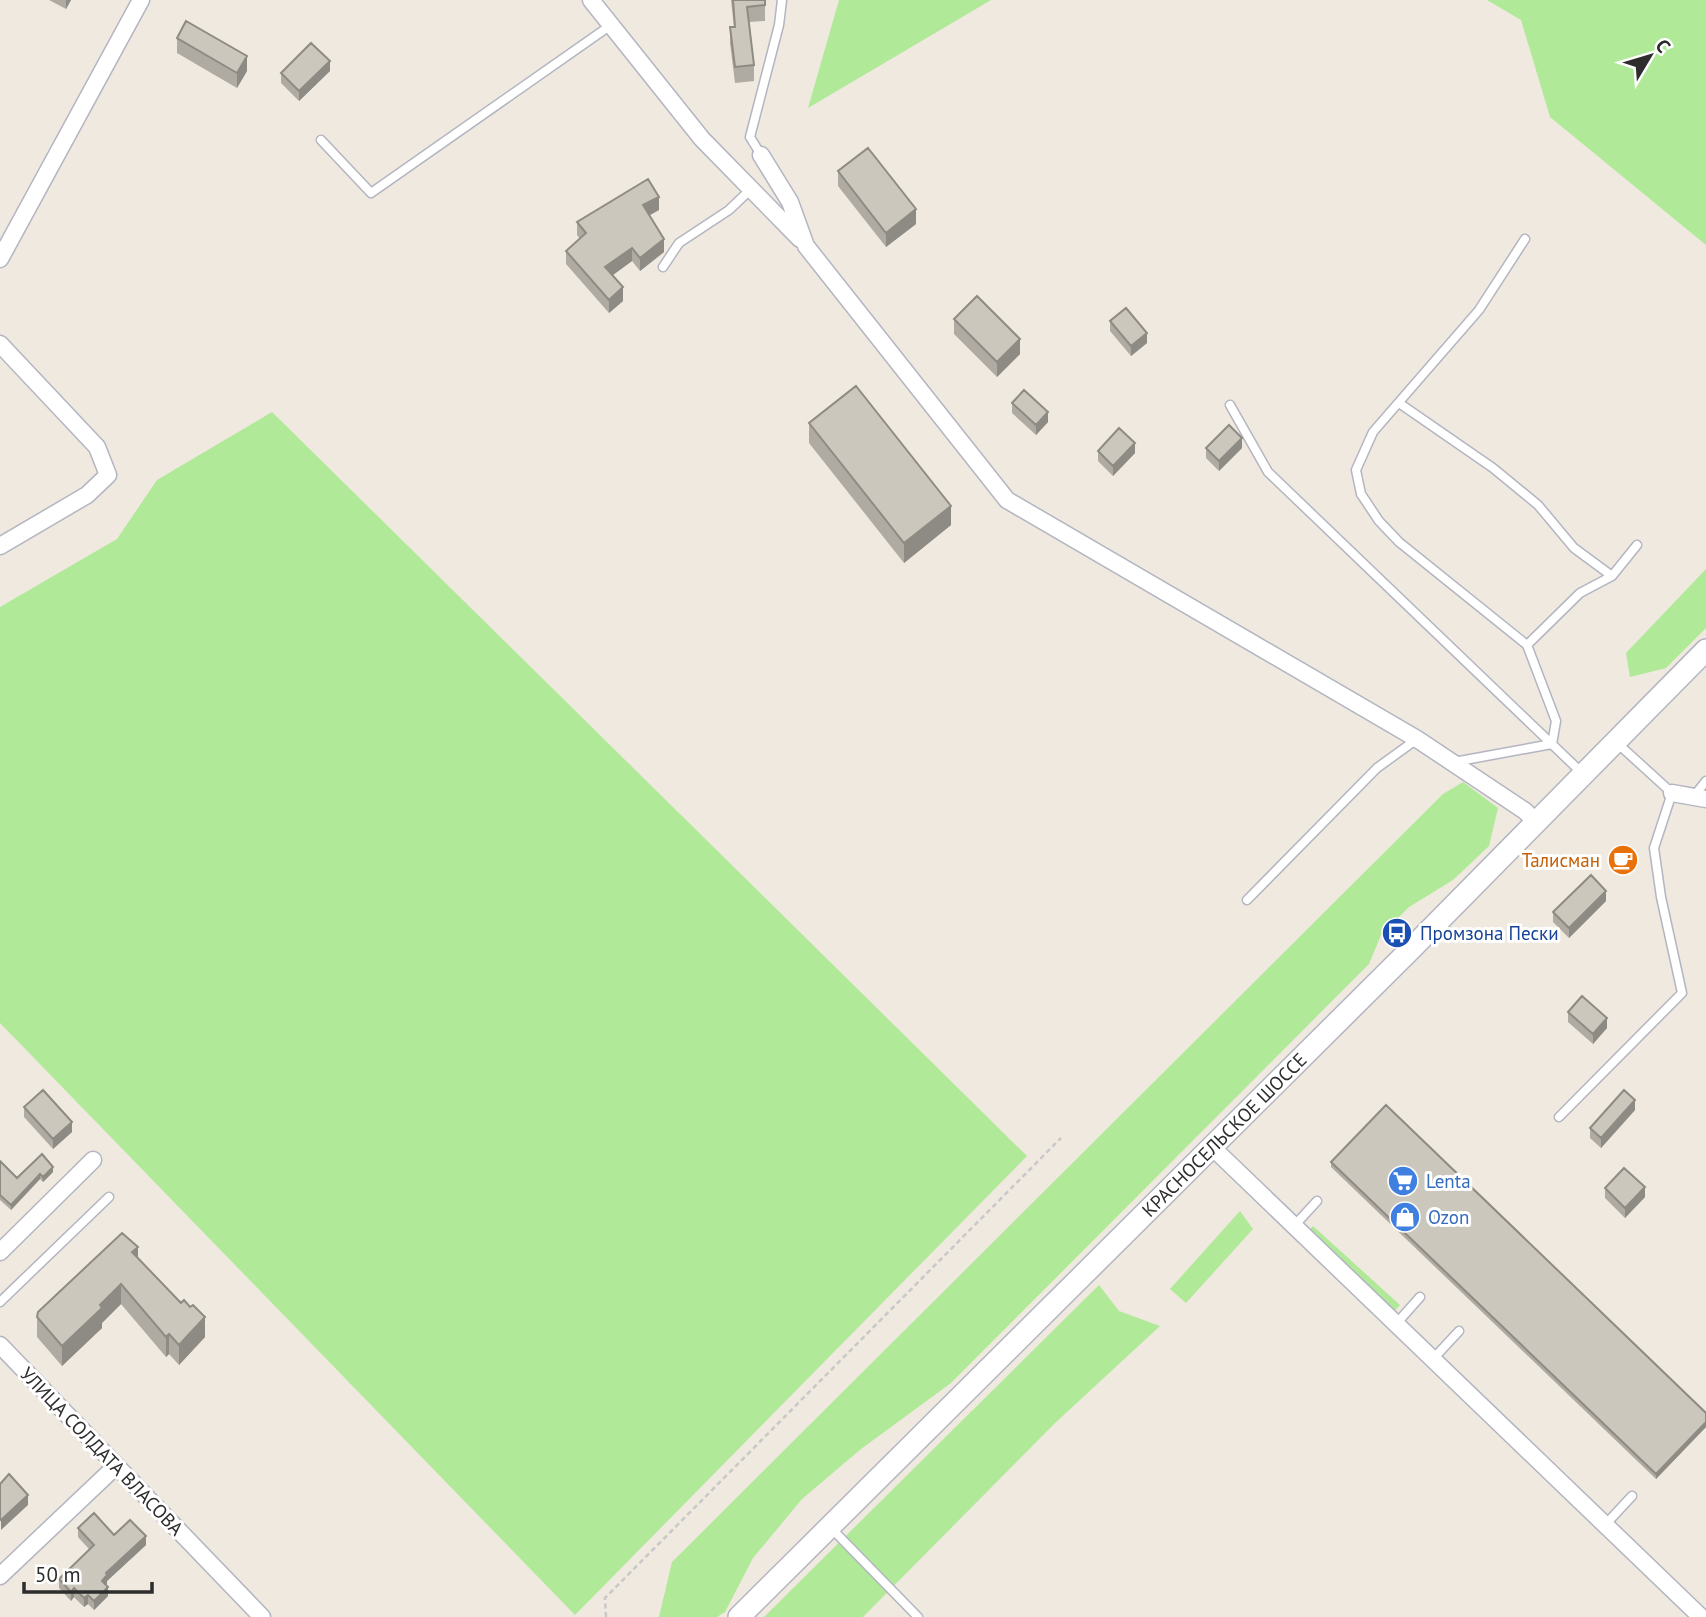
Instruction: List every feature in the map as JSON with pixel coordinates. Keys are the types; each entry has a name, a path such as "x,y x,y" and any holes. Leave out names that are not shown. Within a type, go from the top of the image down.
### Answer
{"main road":[{"name":"КРАСНОСЕЛЬСКОЕ ШОССЕ","path":"739,1617 1212,1147 1706,650"}],"street":[{"path":"0,259 141,0"},
{"path":"591,0 702,139 752,187 806,246 1007,500 1416,738 1525,811 1536,822"},
{"path":"761,155 790,202 806,246"},
{"path":"0,344 97,447 108,475 87,495 0,546"},
{"path":"1672,793 1701,797"},
{"path":"1212,1147 1701,1617"},
{"path":"0,1252 93,1160"},
{"name":"УЛИЦА СОЛДАТА ВЛАСОВА","path":"0,1346 261,1617"},
{"path":"0,1576 116,1466"}],"lane":[{"path":"761,155 750,137 779,25 782,0"},
{"path":"321,141 372,193 611,25"},
{"path":"663,267 679,243 729,210 752,187"},
{"path":"1525,239 1479,310 1373,432 1356,470 1361,494 1379,521 1399,542 1527,645 1556,721 1552,744"},
{"path":"1399,404 1493,468 1538,505 1574,548 1612,576"},
{"path":"1230,405 1268,472 1584,774"},
{"path":"1527,645 1580,593 1612,576 1637,545"},
{"path":"1247,900 1377,768 1416,738"},
{"path":"1559,1117 1682,993 1661,897 1654,848 1672,793 1616,742"},
{"path":"1451,762 1552,744"},
{"path":"1701,797 1706,781"},
{"path":"0,1302 108,1197"},
{"path":"1294,1226 1317,1201"},
{"path":"1396,1324 1420,1297"},
{"path":"1433,1359 1459,1331"},
{"path":"1605,1525 1632,1496"},
{"path":"830,1527 918,1617"}],"path":[{"path":"606,1617 605,1598 1061,1138"}],"green space":[{"path":"839,0 991,0 808,108"},
{"path":"1487,0 1706,0 1706,245 1550,117 1521,20"},
{"path":"272,412 1027,1156 575,1615 0,1023 0,607 117,539 157,480"},
{"path":"1706,569 1706,628 1666,668 1630,677 1626,653"},
{"path":"1463,782 1498,808 1489,846 1453,880 1409,907 1381,935 1369,964 951,1383 861,1449 802,1499 753,1558 725,1612 717,1617 659,1617 672,1562 1443,794"},
{"path":"1240,1211 1253,1229 1186,1303 1170,1289"},
{"path":"1313,1226 1400,1305 1394,1312 1308,1232"},
{"path":"1099,1285 1119,1311 1160,1326 1054,1424 863,1617 764,1617"}],"building":[{"path":"733,0 765,0 765,5 747,7 754,65 735,67 730,27 735,27"},
{"path":"186,21 247,56 237,73 177,38"},
{"path":"311,43 330,61 299,91 281,73"},
{"path":"868,148 916,209 886,233 838,171"},
{"path":"648,179 659,197 643,205 664,239 640,258 632,248 605,267 623,287 609,300 566,251 586,233 577,222"},
{"path":"977,296 1020,339 997,362 954,319"},
{"path":"1126,308 1147,333 1131,346 1110,321"},
{"path":"856,386 951,506 904,543 809,423"},
{"path":"1024,390 1048,412 1036,425 1012,403"},
{"path":"1229,425 1242,438 1219,461 1206,448"},
{"path":"1119,428 1135,443 1113,466 1098,451"},
{"path":"1591,875 1606,891 1569,928 1553,912"},
{"path":"1582,996 1607,1018 1593,1034 1568,1012"},
{"path":"43,1090 72,1122 53,1139 24,1107"},
{"path":"1624,1090 1635,1100 1601,1138 1590,1128"},
{"path":"1386,1105 1706,1413 1706,1422 1656,1474 1331,1162"},
{"path":"42,1154 53,1167 43,1177 40,1174 11,1205 0,1195 0,1161 17,1178"},
{"path":"1624,1168 1645,1187 1625,1208 1605,1188"},
{"path":"122,1233 138,1247 132,1252 181,1303 184,1300 190,1307 193,1305 205,1317 179,1345 169,1334 166,1337 121,1284 100,1305 102,1308 62,1346 37,1317 38,1312"},
{"path":"9,1474 28,1495 1,1520 0,1484"},
{"path":"94,1513 114,1535 130,1520 146,1536 106,1573 102,1581 108,1587 94,1601 88,1595 84,1598 74,1588 71,1592 59,1579 94,1545 78,1528"}],"place":[{"name":"Талисман","path":"1623,860"},
{"name":"Промзона Пески","path":"1397,933"},
{"name":"Lenta","path":"1403,1181"},
{"name":"Ozon","path":"1405,1217"}]}
